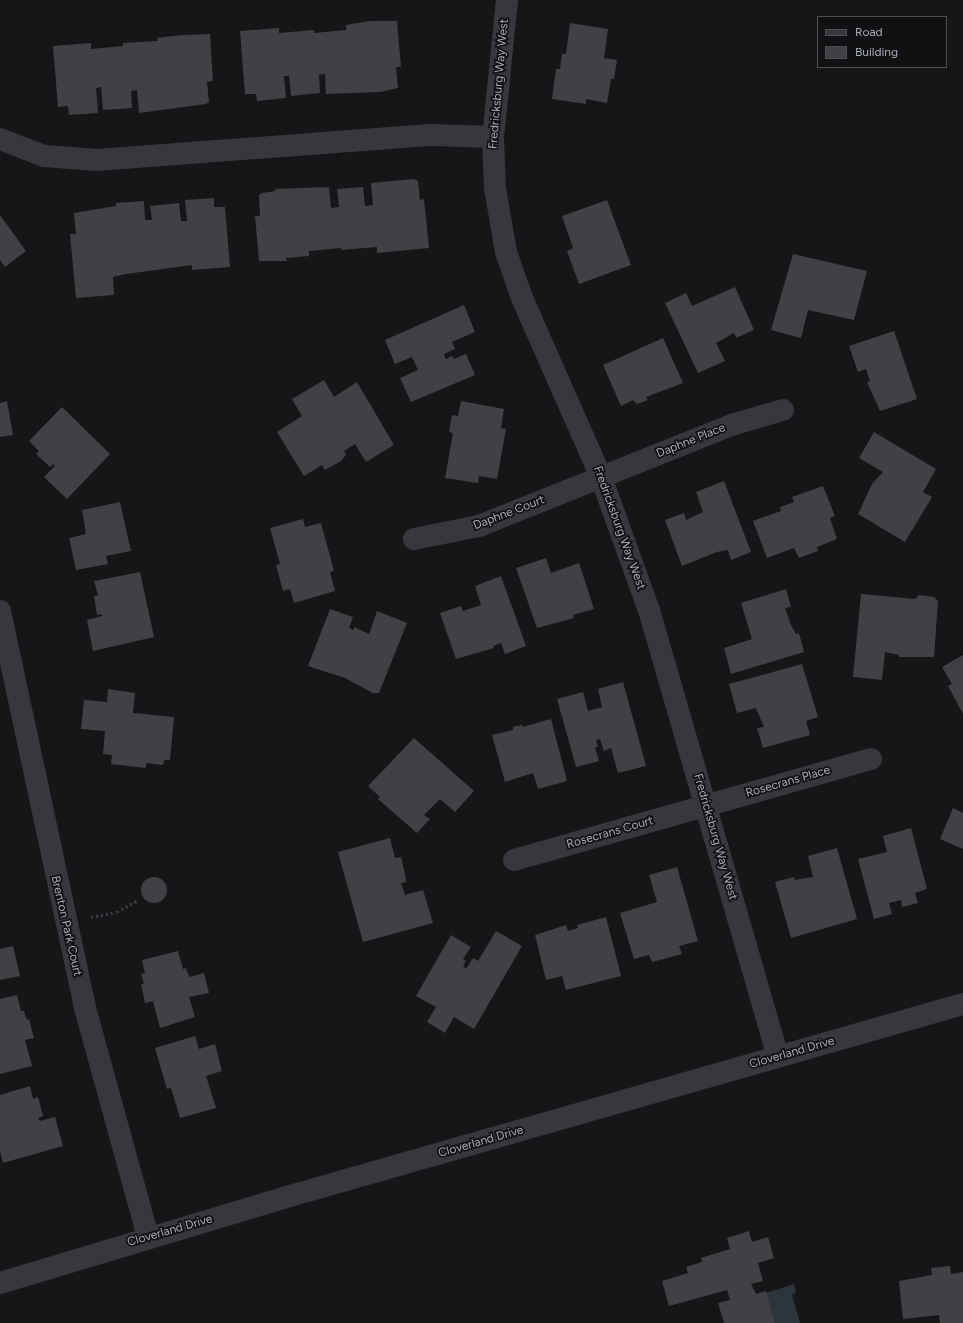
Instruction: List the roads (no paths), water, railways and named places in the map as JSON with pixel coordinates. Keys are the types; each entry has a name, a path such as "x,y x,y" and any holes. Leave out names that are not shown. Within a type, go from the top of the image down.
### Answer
{"street":[{"name":"Fredricksburg Way West","path":"507,0 493,137 498,209 506,252 522,298 601,476 649,610 778,1057"},
{"path":"0,139 44,156 97,160 432,135 493,137"},
{"name":"Daphne Place","path":"601,476 731,425 782,410"},
{"name":"Daphne Court","path":"414,538 479,526 601,476"},
{"name":"Brenton Park Court","path":"0,610 64,919 93,1040 148,1237"},
{"name":"Rosecrans Place","path":"705,806 871,759"},
{"name":"Rosecrans Court","path":"514,860 705,806"},
{"name":"Cloverland Drive","path":"0,1283 148,1237 963,1004"}]}
